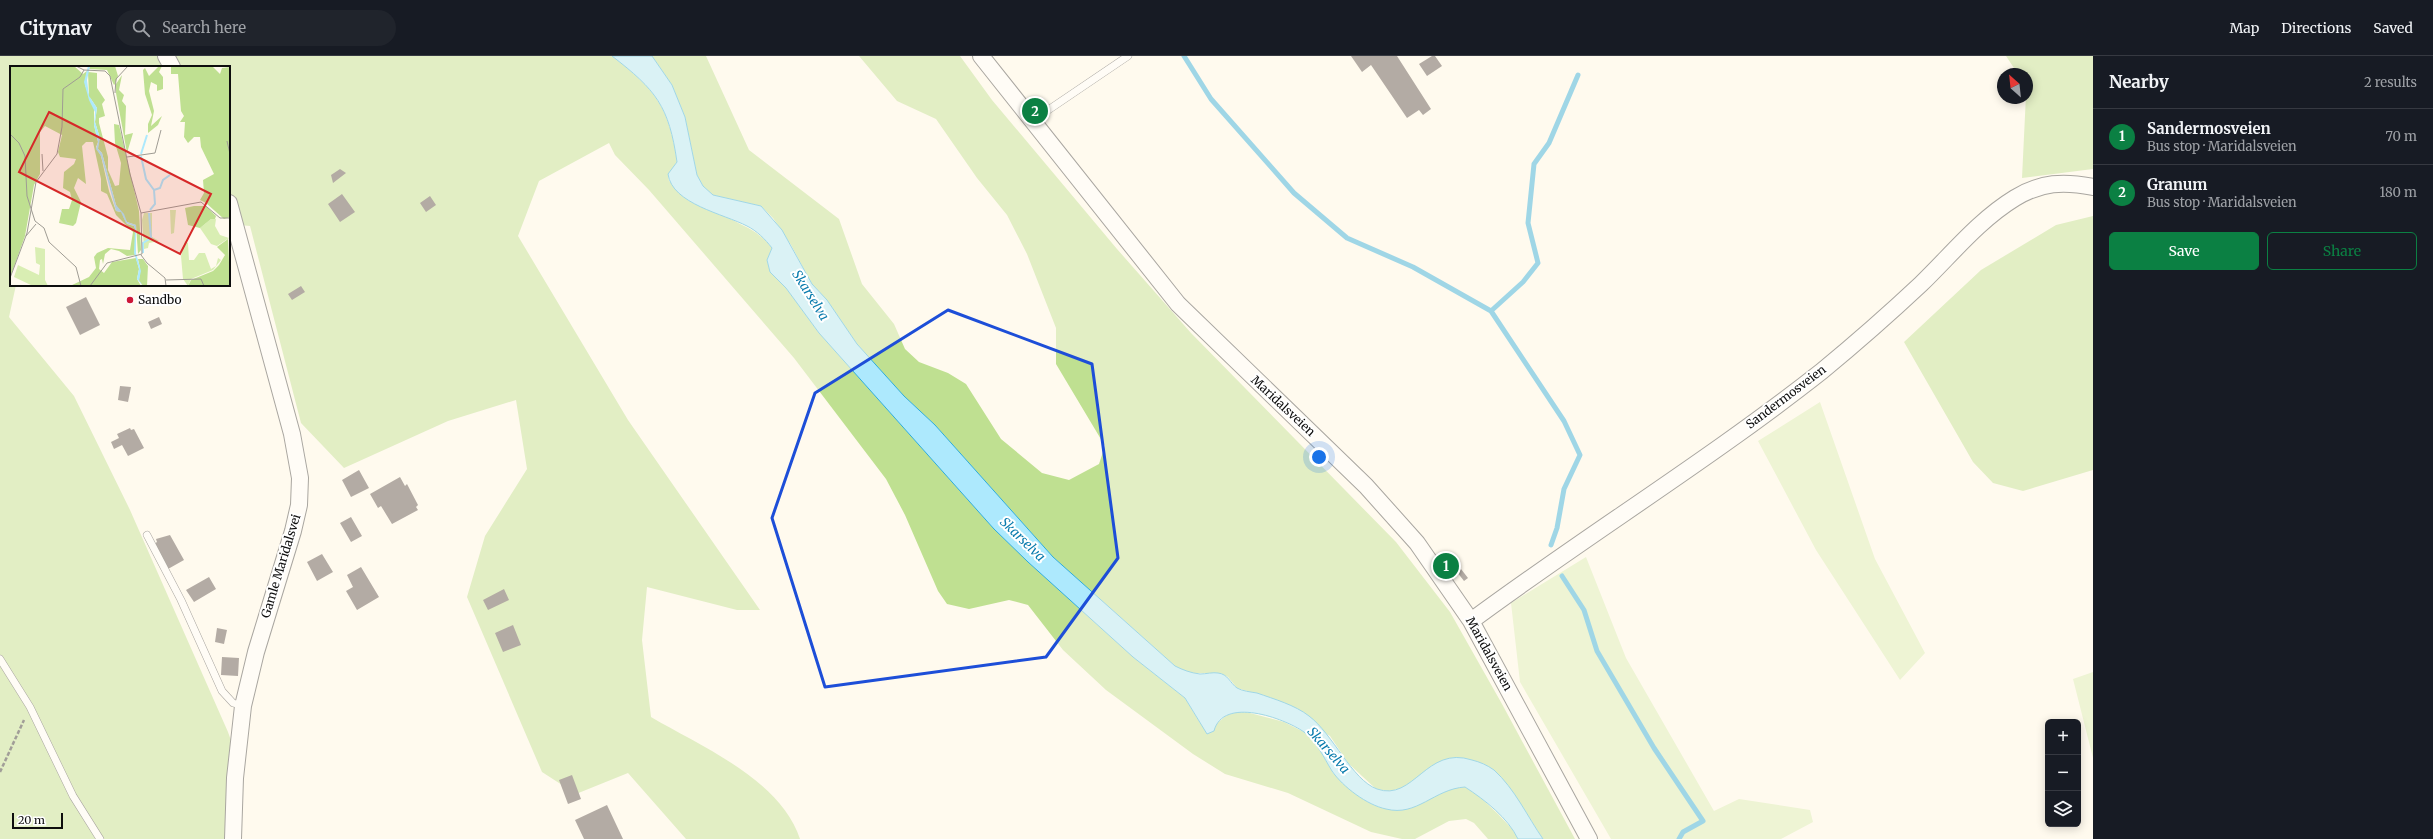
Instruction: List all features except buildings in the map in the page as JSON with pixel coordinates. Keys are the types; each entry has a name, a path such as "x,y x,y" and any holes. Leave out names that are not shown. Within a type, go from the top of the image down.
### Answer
{"street":[{"path":"166,56 171,66"},
{"name":"Maridalsveien","path":"982,56 1178,304 1348,468 1402,524 1445,581 1471,621 1589,839"},
{"name":"Sandermosveien","path":"1471,621 1718,448 1805,384 1868,332 1997,210 2037,187 2052,183 2075,183 2093,186"},
{"name":"Gamle Maridalsvei","path":"230,207 292,434 300,484 299,505 293,531 266,616 243,706 235,778 233,839"}],"lane":[{"path":"1032,121 1128,56"},
{"path":"147,536 181,600 222,691 233,703 243,706"},
{"path":"0,659 30,707 73,796 100,839"}],"path":[{"path":"0,772 30,707"}],"highlighted area":[{"path":"948,310 1092,364 1118,558 1046,657 825,687 772,518 815,393"}],"green space":[{"path":"0,56 612,56 640,79 650,90 665,113 674,143 677,162 668,175 669,181 751,230 767,242 772,248 767,260 770,272 786,288 819,333 994,529 1028,562 1133,657 1185,698 1200,723 1216,724 1227,715 1242,711 1284,722 1304,732 1317,745 1333,773 1350,789 1372,804 1431,798 1453,788 1465,787 1479,796 1498,814 1514,831 1518,839 1488,839 1474,823 1466,819 1449,821 1415,839 1402,839 1371,832 1288,793 1225,774 1193,754 1106,690 1063,650 1028,605 1009,600 969,609 947,604 938,591 905,515 886,479 794,358 649,190 615,155 609,143 539,181 518,236 628,420 760,610 737,610 647,587 642,640 651,717 715,753 758,782 775,799 790,818 800,839 686,839 628,773 576,794 542,772 467,597 485,536 527,469 516,400 448,421 344,468 301,423 250,226 230,224 230,66 10,66 10,286 16,286 9,317 74,396 130,510 228,732 234,749 228,839 0,839"},
{"path":"652,56 706,56 749,150 839,219 862,284 894,324 905,349 919,362 948,373 966,384 1001,439 1042,473 1069,480 1099,464 1105,446 1056,364 1056,328 1027,254 1007,215 977,178 936,119 897,101 859,56 960,56 992,100 1117,249 1191,333 1396,542 1450,612 1575,839 1543,839 1509,788 1482,763 1415,779 1403,788 1389,791 1376,789 1348,763 1330,736 1257,694 1237,688 1228,677 1218,673 1189,673 1175,666 1053,557 935,425 904,396 857,344 827,300 812,284 791,245 773,218 761,206 713,195 703,186 697,175 685,117 672,85"},
{"path":"2006,56 2093,56 2093,169 2022,178 2026,104 2033,104 2033,68 2014,68"},
{"path":"2093,216 2093,470 2023,491 1993,483 1973,462 1904,342 1981,270 2056,225"},
{"path":"1820,402 1875,559 1925,653 1900,680 1816,550 1758,441"},
{"path":"1586,557 1626,658 1714,811 1739,799 1810,810 1813,822 1781,839 1611,839 1520,682 1511,603"},
{"path":"2093,672 2093,758 2073,679"}],"water":[{"name":"Skarselva","path":"612,56 652,56 672,85 685,117 697,175 703,186 713,195 761,206 782,230 812,284 827,300 857,344 904,396 935,425 1053,557 1175,666 1197,674 1214,673 1224,675 1239,689 1257,693 1291,705 1303,712 1318,724 1359,776 1368,784 1377,789 1390,791 1401,788 1431,766 1443,760 1456,757 1483,764 1494,770 1501,777 1543,839 1518,839 1514,831 1495,810 1465,787 1444,792 1407,809 1386,809 1371,804 1342,783 1332,771 1309,736 1283,721 1269,716 1241,712 1229,714 1220,720 1214,731 1207,734 1185,698 1133,657 1028,562 994,529 819,333 786,288 770,272 767,260 772,248 764,238 747,226 700,207 679,193 672,184 668,174 677,162 674,143 665,113 650,90 640,79"}],"waterway":[{"path":"1184,56 1211,99 1294,193 1347,238 1413,267 1491,311 1564,421 1580,455 1564,489 1557,528 1551,545"},
{"path":"1491,311 1523,282 1538,263 1528,223 1534,164 1549,143 1578,75"},
{"path":"1562,576 1584,610 1597,651 1654,748 1703,821 1683,832 1679,839"}],"place":[{"name":"Granum","path":"1035,111"},
{"name":"Sandbo","path":"130,300"},
{"name":"Sandermosveien","path":"1446,566"}]}
